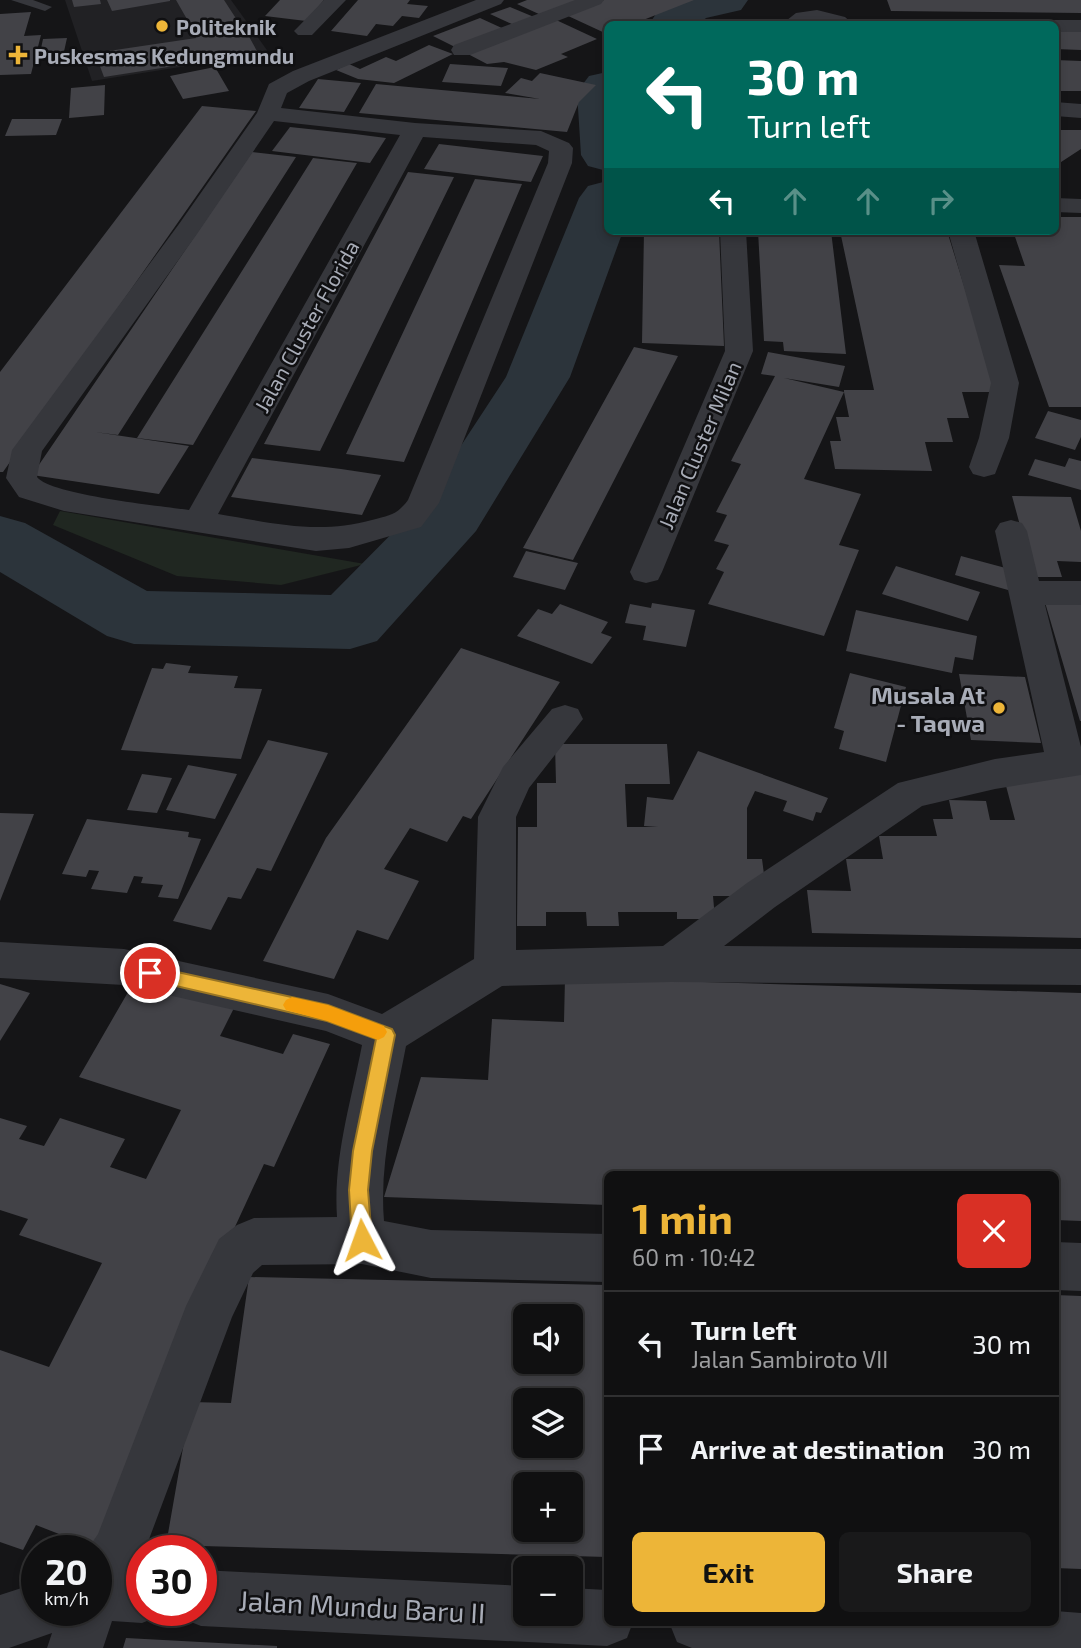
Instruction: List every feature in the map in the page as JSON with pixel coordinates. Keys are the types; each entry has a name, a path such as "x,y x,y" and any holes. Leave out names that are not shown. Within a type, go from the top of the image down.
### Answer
{"street":[{"path":"305,31 335,0"},
{"path":"268,113 415,130 541,138 561,148 560,163 423,503 410,520 348,537 316,540 64,501 30,490 21,478 27,450 268,113 276,89 301,76 494,0"},
{"path":"462,50 594,0"},
{"path":"779,4 797,21 826,17 836,21"},
{"path":"1059,26 1081,26"},
{"path":"1059,109 1081,111"},
{"name":"Jalan Cluster Florida","path":"198,522 415,130"},
{"path":"1059,205 1081,205"},
{"name":"Jalan Cluster Milan","path":"646,572 739,351 733,235"},
{"path":"962,235 1005,383 994,438 984,467"},
{"path":"671,964 761,895 911,794 1073,761 1011,531"},
{"path":"1028,593 1081,593"},
{"path":"495,968 497,817 500,806 510,787 565,719"},
{"path":"0,960 124,967 328,1013 386,1035"},
{"path":"362,1240 358,1190 386,1035 495,968 671,964 1081,967"},
{"path":"112,1561 211,1306 236,1256 254,1242 362,1240 431,1254 604,1258"},
{"path":"1059,1266 1081,1267"},
{"name":"Jalan Mundu Baru II","path":"217,1599 604,1618"},
{"path":"0,1623 21,1616"},
{"path":"75,1648 82,1626"},
{"path":"778,1626 1081,1641"}],"lane":[{"path":"18,0 44,7"}],"shaded area":[{"name":"Politeknik","path":"65,0 231,0 269,53 92,81"},
{"path":"60,511 365,564 281,585 177,576 53,525"}],"building":[{"path":"72,0 100,0 101,4 74,7"},
{"path":"107,0 170,0 170,1 112,11"},
{"path":"176,0 224,0 237,20 192,28"},
{"path":"280,0 324,0 306,21 265,16"},
{"path":"358,0 410,0 407,4 428,6 419,18 402,16 393,26 376,24 367,36 331,31"},
{"path":"527,0 579,0 541,15 517,4"},
{"path":"604,0 694,0 641,21 604,21 604,33 566,15"},
{"path":"887,0 1081,0 1081,13 891,11"},
{"path":"510,7 534,17 514,25 490,14"},
{"name":"Puskesmas Kedungmundu","path":"31,12 24,36 41,35 31,74 0,75 0,14"},
{"path":"480,18 504,29 457,48 433,36"},
{"path":"554,19 597,39 561,54 568,57 536,70 504,62 487,64 466,53"},
{"path":"241,22 258,53 104,77 95,53 196,38 192,30"},
{"path":"1059,31 1081,32 1081,50 1059,49"},
{"path":"67,38 63,56 39,58 43,39"},
{"path":"429,45 453,54 394,83 358,79 336,70 349,64 360,69 386,57 396,61"},
{"path":"1059,60 1081,61 1081,91 1059,91"},
{"path":"450,64 508,68 501,86 442,82"},
{"path":"215,67 229,91 183,99 170,76"},
{"path":"540,73 596,85 579,102 567,132 359,113 376,84 540,99 505,93 521,78 532,81"},
{"path":"318,79 361,83 344,112 299,108"},
{"path":"105,85 104,115 69,118 71,88"},
{"path":"202,106 256,111 3,472 0,472 0,372"},
{"path":"12,119 62,119 56,135 5,136"},
{"path":"290,127 386,138 370,163 272,151"},
{"path":"1059,130 1081,130 1081,149 1059,163"},
{"path":"439,144 543,156 531,182 424,169"},
{"path":"252,152 296,157 118,435 95,432 189,446 159,494 32,475"},
{"path":"313,158 357,163 193,445 137,438"},
{"path":"408,172 454,177 320,451 264,444"},
{"path":"475,179 522,184 404,462 346,454"},
{"path":"1059,217 1081,217 1081,407 1049,407 999,265 1025,266 1014,235 1059,235"},
{"path":"644,235 719,235 724,346 642,343"},
{"path":"758,235 831,235 846,354 784,351 783,342 764,341"},
{"path":"841,235 948,235 997,392 962,392 969,418 947,418 953,442 925,442 932,471 835,469 830,441 841,441 836,417 849,417 844,390 874,390"},
{"path":"634,347 678,356 573,560 523,548"},
{"path":"768,352 845,366 839,387 784,378 844,392 804,479 861,494 839,545 859,550 824,636 708,604 724,572 716,569 729,545 714,541 727,515 716,512 741,464 731,461 775,376 761,374"},
{"path":"1048,411 1081,420 1081,437 1075,450 1035,438"},
{"path":"252,458 381,475 362,515 231,497"},
{"path":"1069,458 1081,461 1081,490 1028,475 1035,459 1065,467"},
{"path":"1012,496 1071,497 1081,531 1081,562 1057,561 1062,577 1034,577"},
{"path":"526,551 578,563 565,590 513,577"},
{"path":"961,556 1013,570 1008,590 955,575"},
{"path":"896,566 980,592 968,621 882,594"},
{"path":"1044,599 1081,600 1081,721 1080,721"},
{"path":"652,603 695,610 686,647 643,640 646,626 625,623 630,604 651,608"},
{"path":"560,604 608,622 601,633 612,637 592,664 517,636 538,609 552,614"},
{"path":"856,610 977,636 973,660 955,657 952,673 846,651"},
{"path":"461,648 560,682 471,819 463,816 447,842 410,828 384,869 419,881 388,940 357,930 334,979 263,961 326,838"},
{"path":"166,663 191,666 188,673 238,676 234,688 262,689 241,759 121,750 152,668 163,669"},
{"path":"850,673 906,687 886,762 839,749 844,731 834,728"},
{"name":"Musala At - Taqwa","path":"959,674 1025,677 1041,743 971,740"},
{"path":"268,740 328,753 271,871 257,868 241,899 228,897 211,930 173,921"},
{"path":"555,744 667,744 670,784 625,784 627,827 658,827 644,826 647,797 673,800 698,751 828,798 821,813 816,812 813,821 783,811 787,801 755,791 747,808 747,859 762,859 765,882 751,896 713,896 715,919 677,919 677,912 618,912 619,926 587,926 586,912 546,912 546,926 517,926 518,827 537,827 537,783 556,783"},
{"path":"188,765 237,774 215,819 166,810"},
{"path":"142,774 172,778 157,813 127,810"},
{"path":"1081,774 1081,938 812,933 807,890 851,891 846,859 883,859 879,836 937,836 933,819 953,819 949,800 986,801 990,820 1015,820 1005,782"},
{"path":"0,813 34,814 0,901"},
{"path":"87,819 189,832 188,837 201,839 178,899 158,897 163,885 141,883 143,877 134,876 127,893 91,889 99,871 89,870 86,877 62,874"},
{"path":"565,978 1081,993 1081,1221 1059,1220 1059,1171 604,1171 604,1205 384,1197 421,1077 488,1080 492,1019 564,1022"},
{"path":"135,980 234,1008 220,1036 283,1054 293,1034 330,1044 274,1167 264,1164 157,1396 106,1535 62,1535 36,1525 31,1535 21,1535 21,1549 0,1542 0,1350 49,1367 102,1263 19,1235 28,1219 0,1210 0,1118 27,1126 19,1139 44,1146 60,1118 125,1139 110,1167 146,1179 181,1110 79,1077"},
{"path":"0,984 30,993 0,1041"},
{"path":"249,1277 604,1285 604,1557 217,1546 217,1535 168,1535 191,1402 231,1403"},
{"path":"1059,1295 1081,1296 1081,1569 1059,1568"},
{"path":"126,1638 277,1646 277,1648 123,1648"}],"waterway":[{"path":"675,21 691,7 725,0"},
{"path":"604,90 604,117"},
{"path":"0,540 134,617 350,622 451,515 538,377 604,206"}],"slow traffic":[{"path":"292,1005 328,1013 378,1032"}],"place":[{"name":"Politeknik","path":"162,26"},
{"name":"Puskesmas Kedungmundu","path":"18,55"},
{"name":"Musala At - Taqwa","path":"999,708"}],"route":[{"path":"150,973 328,1013 386,1035 358,1190 362,1240"}]}
